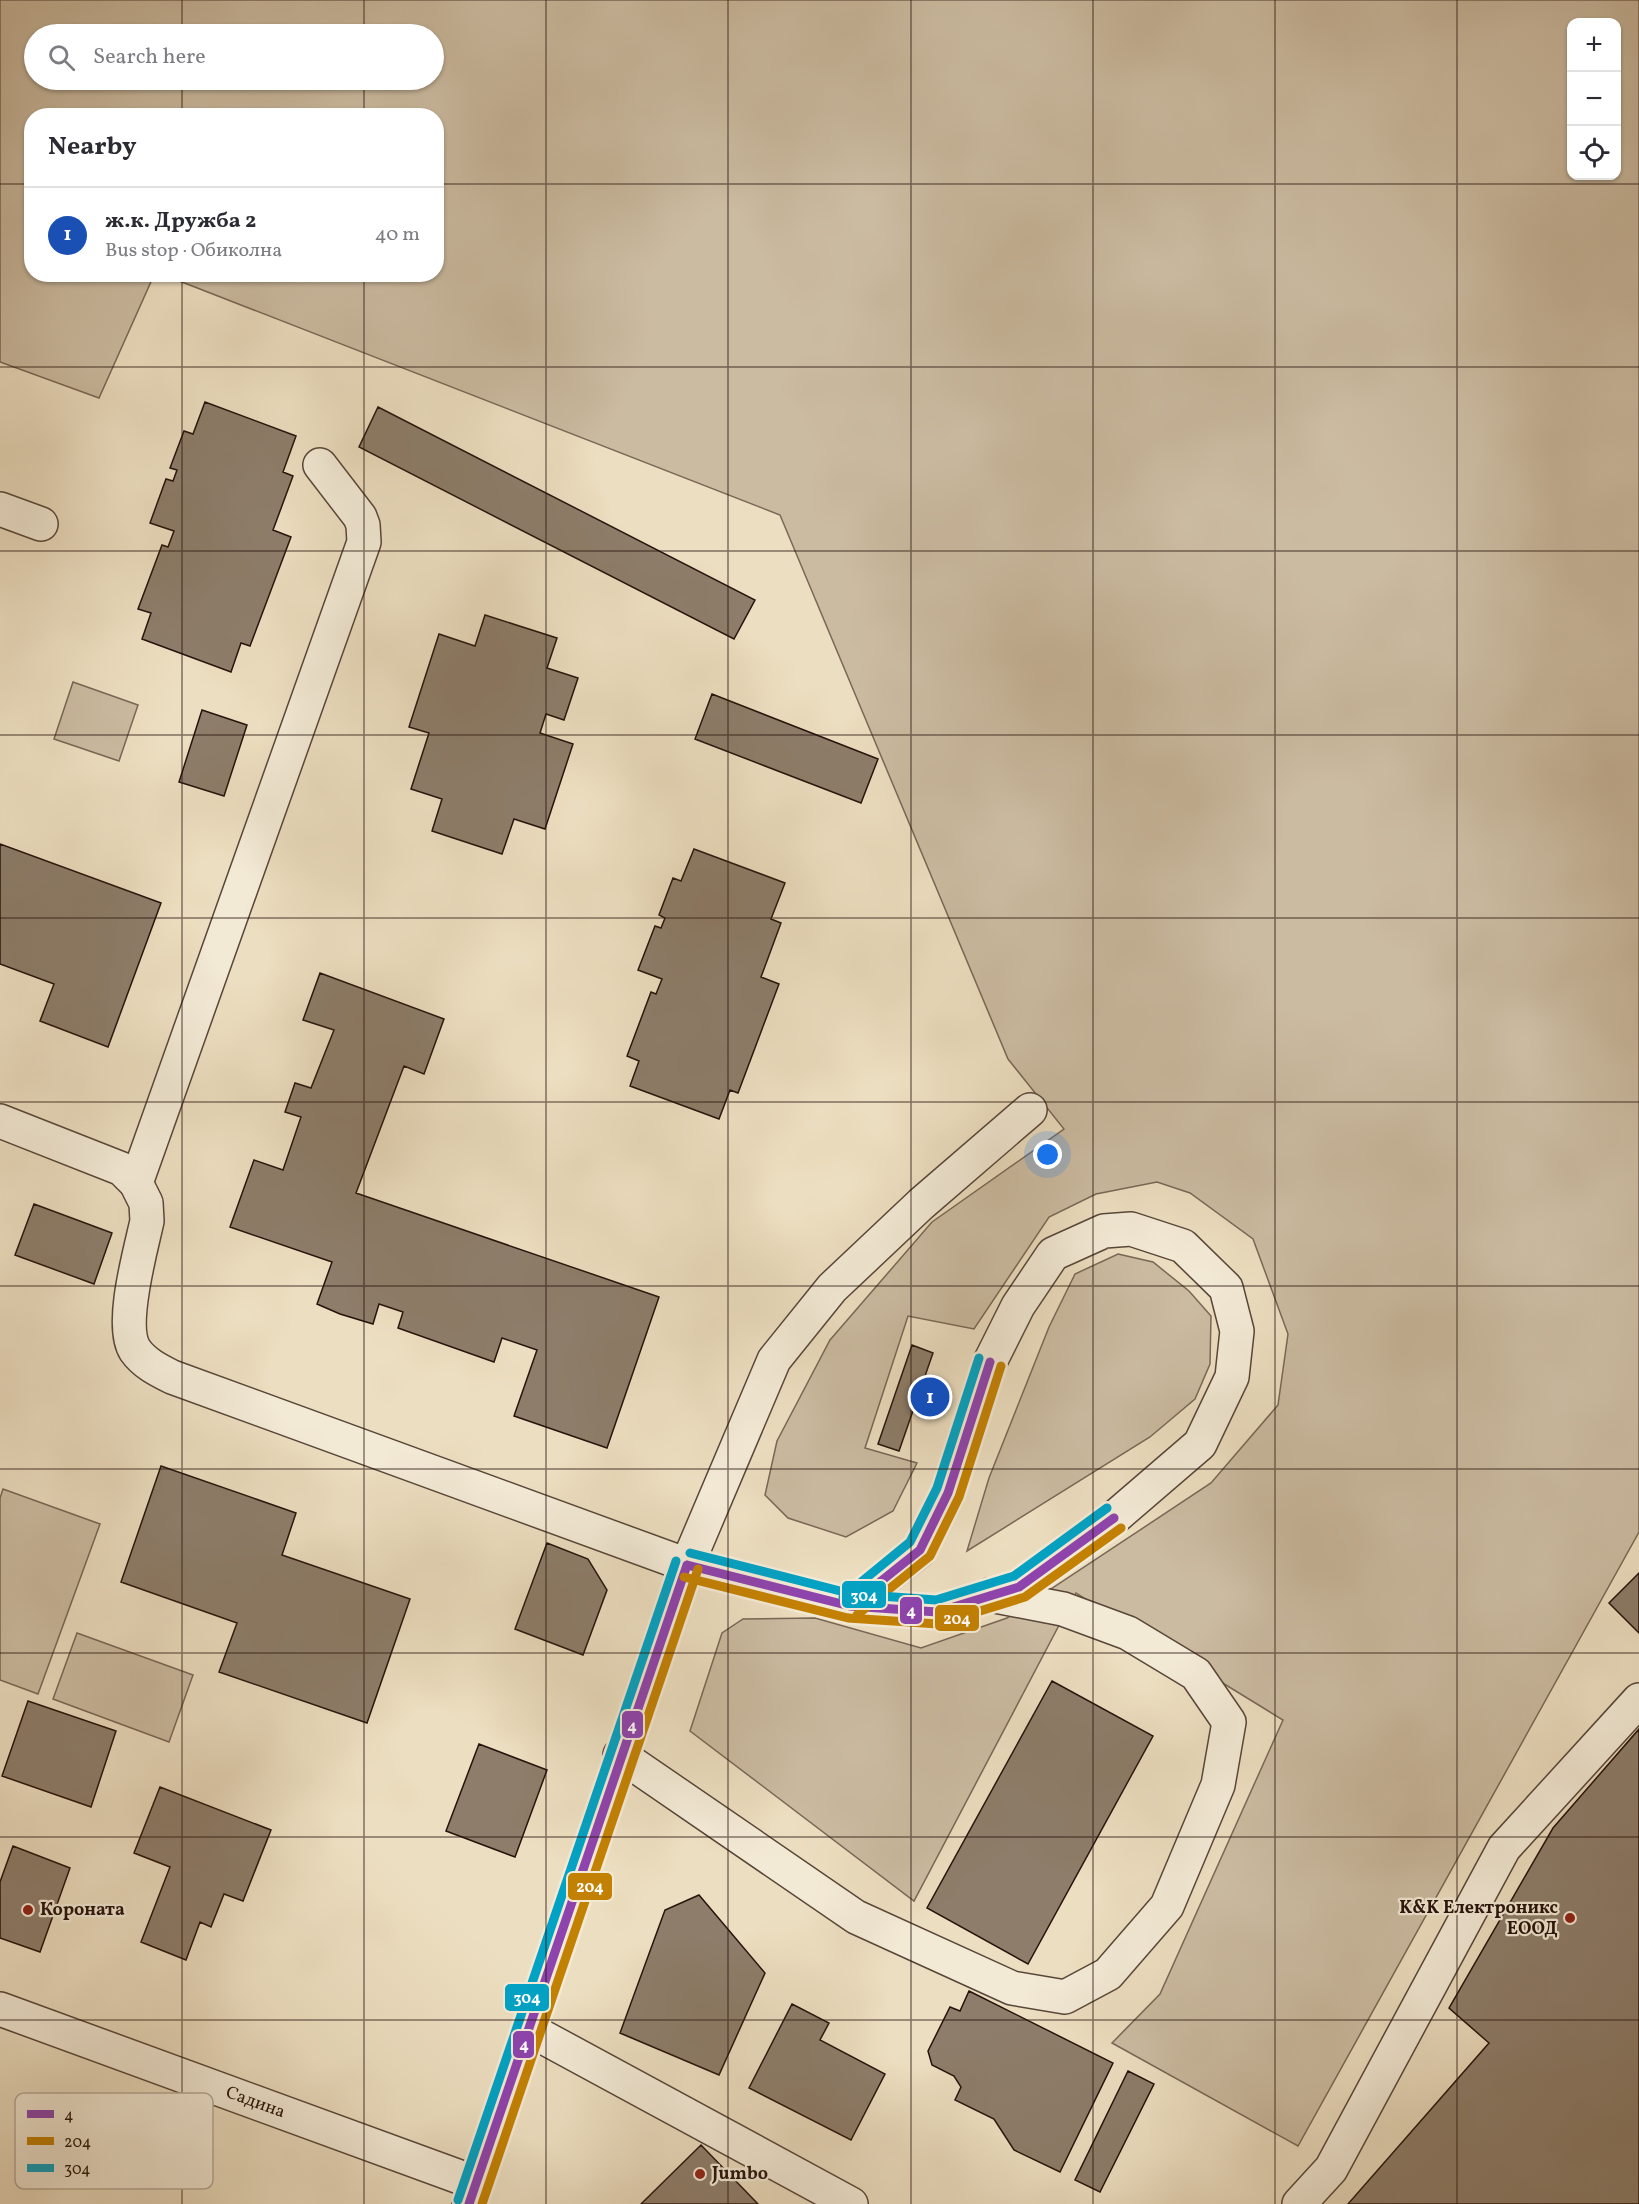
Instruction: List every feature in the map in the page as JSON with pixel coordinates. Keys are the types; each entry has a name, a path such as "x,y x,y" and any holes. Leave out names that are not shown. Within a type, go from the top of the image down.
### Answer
{"street":[{"path":"136,1183 364,542 360,517 320,465"},
{"path":"0,509 41,524"},
{"path":"472,2193 530,2030 687,1565 774,1360 832,1288 921,1204 1030,1110"},
{"path":"0,1121 103,1160 122,1169 136,1183 146,1203 147,1221 129,1328 134,1348 150,1365 172,1377 687,1565 850,1606 937,1612 1019,1587 1114,1518 1200,1444 1232,1377 1237,1331 1226,1288 1183,1246 1131,1229 1104,1231 1053,1254 1018,1305 990,1362 948,1493 920,1550 850,1606"},
{"path":"621,1755 856,1917 1012,1988 1065,1997 1108,1974 1167,1906 1218,1785 1229,1722 1196,1674 1128,1633 1063,1609 990,1595"},
{"path":"1299,2204 1331,2169 1504,1848 1639,1700"},
{"name":"Садина","path":"0,2009 472,2193"},
{"path":"530,2030 851,2204"}],"shaded area":[{"path":"0,0 1639,0 1639,1532 1298,2146 1112,2043 1160,1994 1283,1720 1076,1593 914,1901 690,1731 722,1633 743,1619 815,1618 921,1648 1007,1618 1211,1483 1278,1405 1288,1334 1253,1239 1190,1193 1157,1182 1096,1194 1049,1217 974,1329 908,1316 865,1448 917,1463 893,1511 846,1537 788,1518 765,1495 777,1441 830,1340 932,1222 1064,1129 1008,1059 780,515 182,282 444,282 444,108 24,108 24,282 151,282 99,398 0,362"},
{"path":"73,682 138,705 119,761 54,739"},
{"path":"1118,1254 1153,1262 1189,1291 1211,1316 1210,1364 1195,1399 1150,1437 967,1551 989,1478 1049,1327 1075,1274"},
{"path":"3,1489 100,1524 38,1694 0,1680 0,1498"},
{"path":"77,1633 193,1675 169,1742 53,1699"}],"building":[{"path":"205,402 296,436 283,472 293,476 273,530 291,537 250,646 241,643 231,672 142,639 151,613 138,609 162,545 168,547 174,531 150,523 166,479 173,481 177,470 170,468 184,431 193,434"},
{"path":"378,407 755,600 734,639 359,447"},
{"path":"485,615 557,638 547,668 578,678 564,720 546,714 540,733 573,744 545,829 514,819 502,854 432,831 442,799 411,789 429,733 409,727 439,634 475,646"},
{"path":"712,694 878,759 861,803 695,739"},
{"path":"202,710 247,725 224,796 179,782"},
{"path":"0,844 161,903 108,1047 40,1021 54,984 0,964"},
{"path":"694,849 785,883 771,919 781,923 761,977 779,984 738,1093 730,1090 719,1119 630,1086 639,1061 627,1056 651,992 656,994 662,979 638,970 655,926 661,928 665,918 659,915 673,878 681,881"},
{"path":"320,973 444,1019 424,1074 404,1066 356,1193 659,1297 607,1448 514,1416 537,1350 502,1338 494,1362 398,1328 403,1312 379,1304 373,1324 340,1314 317,1304 332,1262 230,1227 254,1160 283,1170 301,1117 285,1112 295,1083 311,1088 334,1030 303,1020"},
{"path":"34,1204 112,1233 94,1284 15,1255"},
{"path":"912,1345 933,1353 899,1451 878,1444"},
{"path":"161,1466 296,1513 282,1555 410,1599 367,1723 219,1672 237,1623 121,1582"},
{"path":"547,1543 588,1559 607,1590 583,1655 515,1629"},
{"path":"1639,1573 1639,1633 1609,1603"},
{"path":"1052,1681 1153,1736 1028,1964 927,1908"},
{"path":"28,1701 116,1731 91,1807 2,1776"},
{"name":"K&K Електроникс ЕООД","path":"1639,1729 1639,2204 1348,2204 1489,2043 1449,2008 1553,1828"},
{"path":"479,1744 547,1770 515,1857 446,1831"},
{"path":"160,1787 271,1830 243,1901 224,1894 211,1927 200,1922 186,1960 141,1942 170,1867 134,1853"},
{"name":"Короната","path":"13,1846 70,1868 40,1952 0,1938 0,1882"},
{"path":"699,1895 765,1973 719,2075 620,2033 665,1910"},
{"path":"969,1991 1113,2063 1060,2172 1014,2150 994,2119 955,2100 961,2087 954,2076 932,2065 928,2051 950,2007 960,2011"},
{"path":"792,2004 829,2023 820,2040 885,2074 851,2140 749,2088"},
{"path":"1128,2071 1154,2084 1100,2192 1075,2180"},
{"name":"Jumbo","path":"701,2145 758,2204 641,2204"}],"transit line":[{"name":"304","path":"843,1597 910,1542 937,1488 979,1358"},
{"name":"4","path":"850,1606 920,1550 948,1493 990,1362"},
{"name":"204","path":"857,1615 930,1556 959,1497 1001,1366"},
{"name":"304","path":"690,1553 852,1594 936,1600 1014,1576 1107,1508"},
{"name":"4","path":"687,1565 850,1606 937,1612 1019,1587 1114,1518"},
{"name":"204","path":"684,1577 848,1618 938,1624 1025,1597 1121,1528"},
{"name":"304","path":"458,2200 676,1561"},
{"name":"4","path":"469,2204 687,1565"},
{"name":"204","path":"482,2204 698,1569"}],"place":[{"name":"ж.к. Дружба 2","path":"930,1397"},
{"name":"Короната","path":"28,1910"},
{"name":"K&K Електроникс ЕООД","path":"1570,1918"},
{"name":"Jumbo","path":"700,2174"}]}
